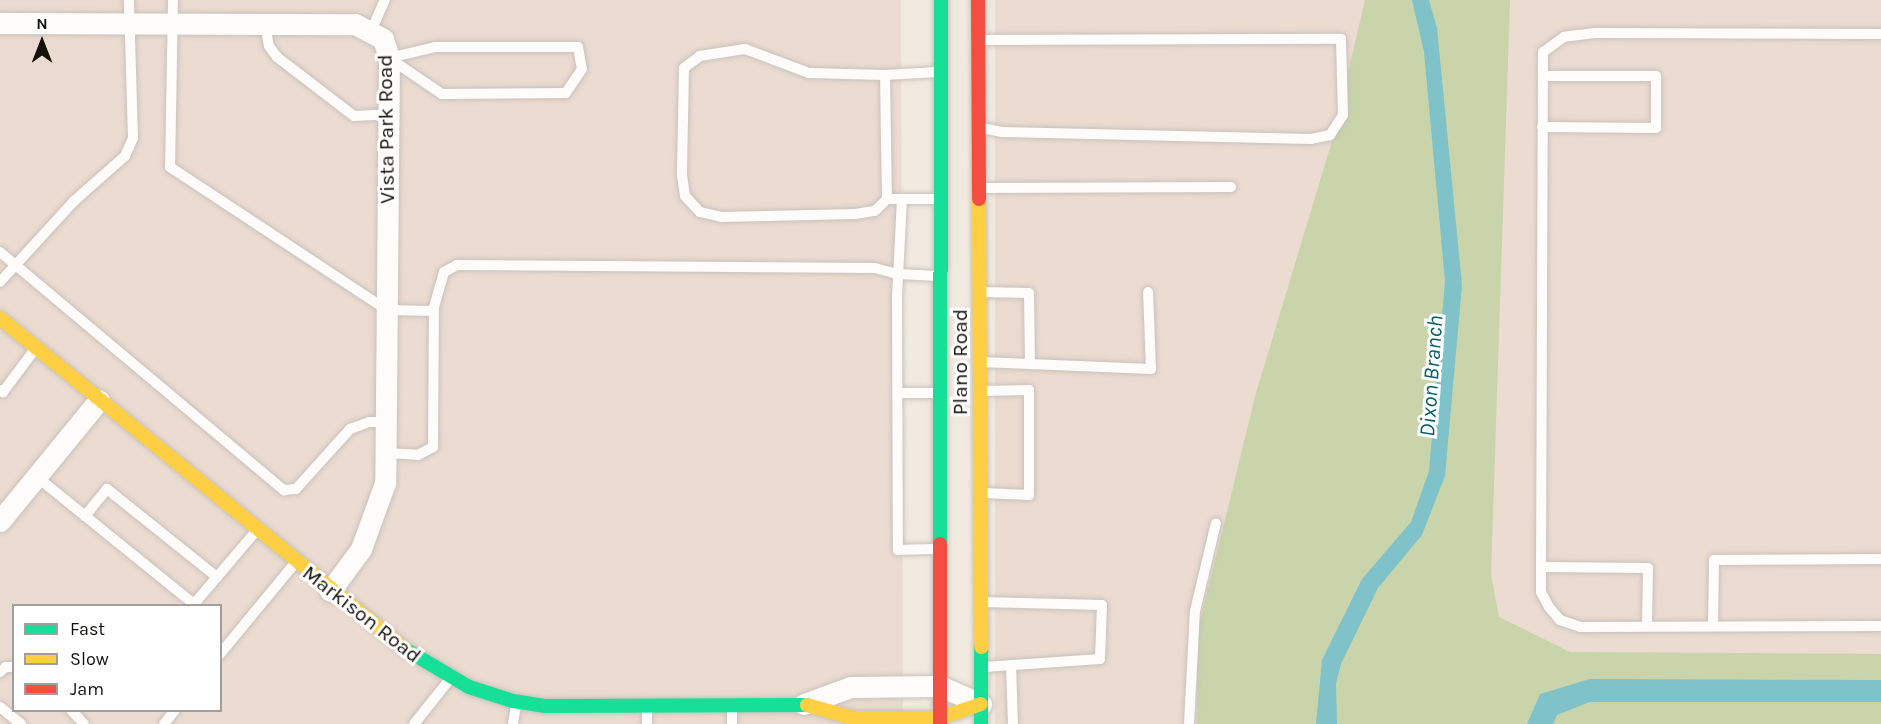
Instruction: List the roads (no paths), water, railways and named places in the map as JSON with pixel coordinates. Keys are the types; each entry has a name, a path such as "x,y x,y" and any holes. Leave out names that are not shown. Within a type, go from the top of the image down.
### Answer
{"main road":[{"name":"Plano Road","path":"940,721 941,0"},
{"name":"Plano Road","path":"978,0 981,714"},
{"path":"941,276 980,277"},
{"name":"Markison Road","path":"0,318 393,642 450,679 517,702 546,706 804,704 853,718 940,721 981,714"}],"street":[{"name":"Vista Park Road","path":"0,23 355,24 383,39 389,58 385,483 373,524 361,549 330,591"},
{"path":"0,521 99,400"},
{"name":"Markison Road","path":"804,704 851,687 940,686 981,714"}],"lane":[{"path":"0,282 74,201 125,156 133,138 129,0"},
{"path":"173,0 170,167 387,310 434,311"},
{"path":"371,31 385,0"},
{"path":"265,24 269,46 277,57 354,116 389,114"},
{"path":"1881,34 1595,33 1564,37 1551,43 1543,52 1541,567 1541,592 1560,620 1580,627 1881,626"},
{"path":"978,40 1341,39 1343,115 1330,135 1311,139 1002,132 979,127"},
{"path":"435,47 578,47 582,69 566,93 442,94 389,58 435,47"},
{"path":"941,72 885,75 809,73 745,49 700,56 684,68 682,175 686,196 700,212 721,217 855,214 875,211 887,199 941,199"},
{"path":"885,75 887,199"},
{"path":"1542,127 1656,129 1656,76 1543,76"},
{"path":"979,188 1231,187"},
{"path":"902,199 898,274 898,550 940,549"},
{"path":"0,252 284,490 296,489 350,429 369,422 386,422"},
{"path":"386,453 418,455 433,447 434,311 437,289 444,272 457,265 875,268 898,274 941,276"},
{"path":"980,292 1029,293 1030,364"},
{"path":"981,362 1150,369 1148,292"},
{"path":"0,390 3,392 36,348"},
{"path":"981,391 1029,390 1029,495 981,493"},
{"path":"898,393 940,393"},
{"path":"37,477 194,604 257,530"},
{"path":"85,516 107,489 217,577"},
{"path":"1189,724 1196,601 1216,523"},
{"path":"1713,626 1714,560 1881,559"},
{"path":"222,652 296,562"},
{"path":"1541,567 1648,568 1647,626"},
{"path":"981,602 1102,605 1100,659 981,668"},
{"path":"1011,665 1013,724"},
{"path":"414,724 450,679"},
{"path":"513,724 517,702"},
{"path":"732,705 732,724"},
{"path":"647,724 648,706"},
{"path":"0,707 21,724"},
{"path":"72,712 84,724"},
{"path":"164,724 174,712"}],"water":[{"path":"1412,0 1429,0 1437,28 1462,285 1445,476 1422,535 1378,588 1341,664 1336,683 1337,724 1316,724 1322,660 1362,579 1411,522 1429,471 1445,281 1424,52"},
{"path":"1590,679 1881,680 1881,702 1590,702 1557,715 1553,724 1527,724 1540,694"}],"water label":[{"name":"Dixon Branch","path":"1432,376"}]}
